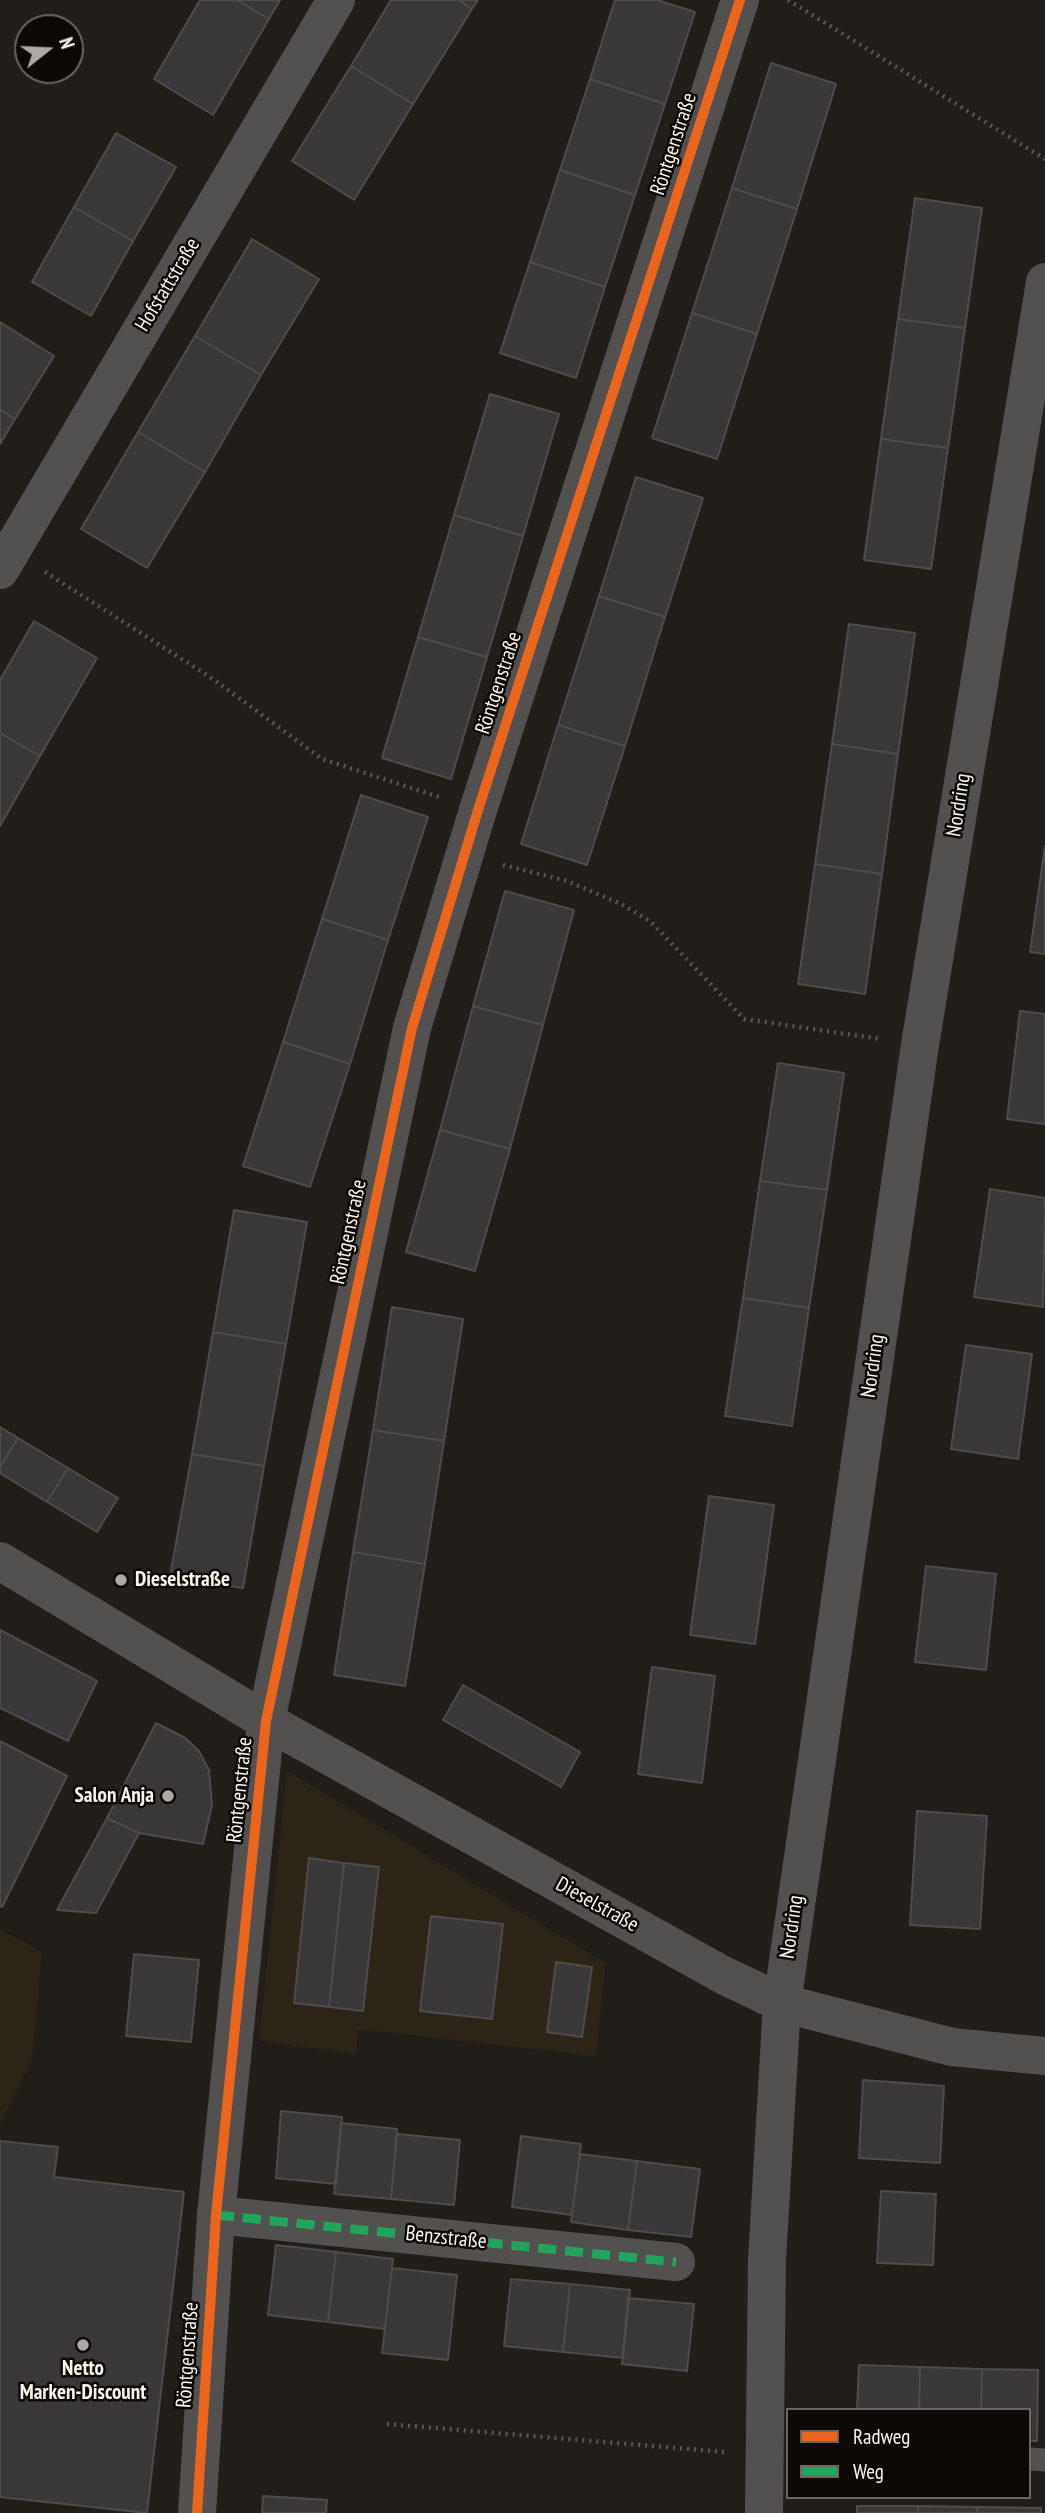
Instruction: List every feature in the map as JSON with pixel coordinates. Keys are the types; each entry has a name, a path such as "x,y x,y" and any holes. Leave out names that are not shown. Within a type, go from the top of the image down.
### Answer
{"street":[{"name":"Hofstattstraße","path":"6,560 336,0"},
{"name":"Röntgenstraße","path":"197,2513 216,2215 266,1721 412,1028 478,810 740,0"},
{"name":"Nordring","path":"764,2513 776,2456 767,2260 782,2003 920,1045 1045,282"},
{"name":"Dieselstraße","path":"0,1561 266,1721 723,1975 782,2003 952,2047 1045,2056"},
{"name":"Benzstraße","path":"216,2215 676,2262"}],"path":[{"path":"788,0 1045,159"},
{"path":"6,560 212,679 322,759 478,810"},
{"path":"465,855 567,881 619,903 650,921 744,1019 920,1045"},
{"path":"387,2424 776,2456"}],"shaded area":[{"path":"287,1771 606,1963 596,2056 358,2029 356,2054 259,2041"},
{"path":"0,1929 42,1952 32,2060 0,2125"}],"building":[{"path":"200,0 237,0 269,19 213,115 154,79"},
{"path":"237,0 280,0 269,19"},
{"path":"391,0 459,0 472,9 413,104 351,66"},
{"path":"459,0 478,0 472,9"},
{"path":"615,0 657,0 695,12 665,104 590,79"},
{"path":"771,63 836,84 797,209 732,188"},
{"path":"351,66 413,104 354,200 292,161"},
{"path":"590,79 665,104 635,195 560,170"},
{"path":"116,133 176,167 133,241 74,207"},
{"path":"560,170 635,195 605,287 530,262"},
{"path":"732,188 797,209 757,334 692,313"},
{"path":"915,198 982,208 965,328 898,319"},
{"path":"74,207 133,241 91,316 32,282"},
{"path":"252,239 319,279 261,375 195,336"},
{"path":"530,262 605,287 576,378 500,353"},
{"path":"692,313 757,334 717,459 652,438"},
{"path":"898,319 965,328 948,448 881,439"},
{"path":"0,322 54,356 15,419 0,409"},
{"path":"195,336 261,375 205,472 138,432"},
{"path":"490,394 559,414 523,536 454,515"},
{"path":"0,409 15,419 0,444"},
{"path":"138,432 205,472 147,568 81,529"},
{"path":"881,439 948,448 931,569 864,560"},
{"path":"636,477 703,498 665,617 599,596"},
{"path":"454,515 523,536 487,657 418,637"},
{"path":"599,596 665,617 625,746 558,725"},
{"path":"34,621 97,658 40,756 0,733 0,680"},
{"path":"849,624 915,633 898,754 832,744"},
{"path":"418,637 487,657 451,779 382,758"},
{"path":"558,725 625,746 587,865 521,844"},
{"path":"0,733 40,756 0,826"},
{"path":"832,744 898,754 882,874 815,864"},
{"path":"361,795 428,817 388,940 322,919"},
{"path":"1045,846 1045,954 1030,952"},
{"path":"815,864 882,874 865,994 798,984"},
{"path":"505,891 574,910 543,1025 473,1006"},
{"path":"322,919 388,940 350,1064 283,1042"},
{"path":"473,1006 543,1025 510,1149 440,1130"},
{"path":"1020,1011 1045,1014 1045,1124 1007,1119"},
{"path":"283,1042 350,1064 310,1187 243,1166"},
{"path":"778,1063 844,1073 827,1190 760,1181"},
{"path":"440,1130 510,1149 475,1271 406,1252"},
{"path":"760,1181 827,1190 809,1308 743,1298"},
{"path":"990,1189 1045,1198 1043,1307 974,1297"},
{"path":"234,1210 307,1222 286,1344 213,1332"},
{"path":"743,1298 809,1308 792,1426 725,1416"},
{"path":"392,1307 463,1319 444,1441 373,1430"},
{"path":"213,1332 286,1344 264,1466 192,1454"},
{"path":"966,1345 1032,1354 1018,1459 951,1449"},
{"path":"0,1427 18,1438 0,1467"},
{"path":"373,1430 444,1441 425,1564 353,1552"},
{"path":"18,1438 68,1468 47,1502 0,1473 0,1467"},
{"path":"192,1454 264,1466 243,1588 170,1576"},
{"path":"68,1468 118,1498 97,1532 47,1502"},
{"path":"709,1496 774,1505 755,1644 690,1635"},
{"path":"353,1552 425,1564 405,1686 334,1675"},
{"path":"926,1566 996,1574 986,1670 915,1662"},
{"path":"0,1630 97,1681 68,1741 0,1708"},
{"path":"652,1667 715,1676 702,1783 638,1774"},
{"path":"463,1685 580,1752 561,1787 443,1720"},
{"path":"156,1723 185,1738 199,1751 209,1770 212,1805 203,1844 139,1833 107,1818"},
{"path":"0,1741 67,1776 2,1907 0,1906"},
{"path":"917,1811 987,1816 980,1929 910,1925"},
{"path":"107,1818 139,1833 96,1913 57,1910"},
{"path":"309,1858 344,1863 329,2007 294,2003"},
{"path":"344,1863 379,1867 363,2011 329,2007"},
{"path":"431,1916 503,1924 492,2019 420,2011"},
{"path":"134,1954 199,1960 191,2042 126,2036"},
{"path":"556,1962 592,1967 582,2037 547,2032"},
{"path":"863,2080 944,2086 940,2163 859,2158"},
{"path":"281,2111 342,2117 336,2184 276,2178"},
{"path":"341,2123 397,2129 391,2199 334,2194"},
{"path":"397,2134 460,2140 454,2205 391,2199"},
{"path":"521,2136 581,2144 572,2215 512,2207"},
{"name":"Netto Marken-Discount","path":"0,2141 58,2147 54,2177 184,2192 147,2513 0,2497"},
{"path":"580,2154 637,2161 628,2230 571,2222"},
{"path":"637,2161 700,2169 691,2237 628,2230"},
{"path":"881,2191 936,2194 933,2265 877,2263"},
{"path":"276,2245 336,2252 328,2322 268,2315"},
{"path":"336,2252 393,2259 385,2329 328,2322"},
{"path":"392,2268 457,2275 448,2360 382,2353"},
{"path":"511,2279 570,2284 563,2352 504,2346"},
{"path":"570,2284 630,2290 623,2358 563,2352"},
{"path":"628,2298 694,2304 687,2371 622,2364"},
{"path":"859,2365 920,2367 919,2408 857,2408"},
{"path":"920,2367 982,2369 981,2408 919,2408"},
{"path":"982,2369 1038,2370 1037,2441 1031,2441 1031,2408 981,2408"},
{"path":"263,2496 327,2500 326,2513 262,2513"},
{"path":"857,2506 918,2506 918,2513 857,2513"},
{"path":"918,2506 977,2507 977,2513 918,2513"},
{"path":"977,2507 1041,2508 1041,2513 977,2513"}],"marked path":[{"path":"216,2215 676,2262"}],"cycle path":[{"path":"197,2513 216,2215 266,1721 412,1028 478,810 740,0"}],"place":[{"name":"Dieselstraße","path":"121,1580"},
{"name":"Salon Anja","path":"168,1796"},
{"name":"Netto Marken-Discount","path":"83,2345"}]}
